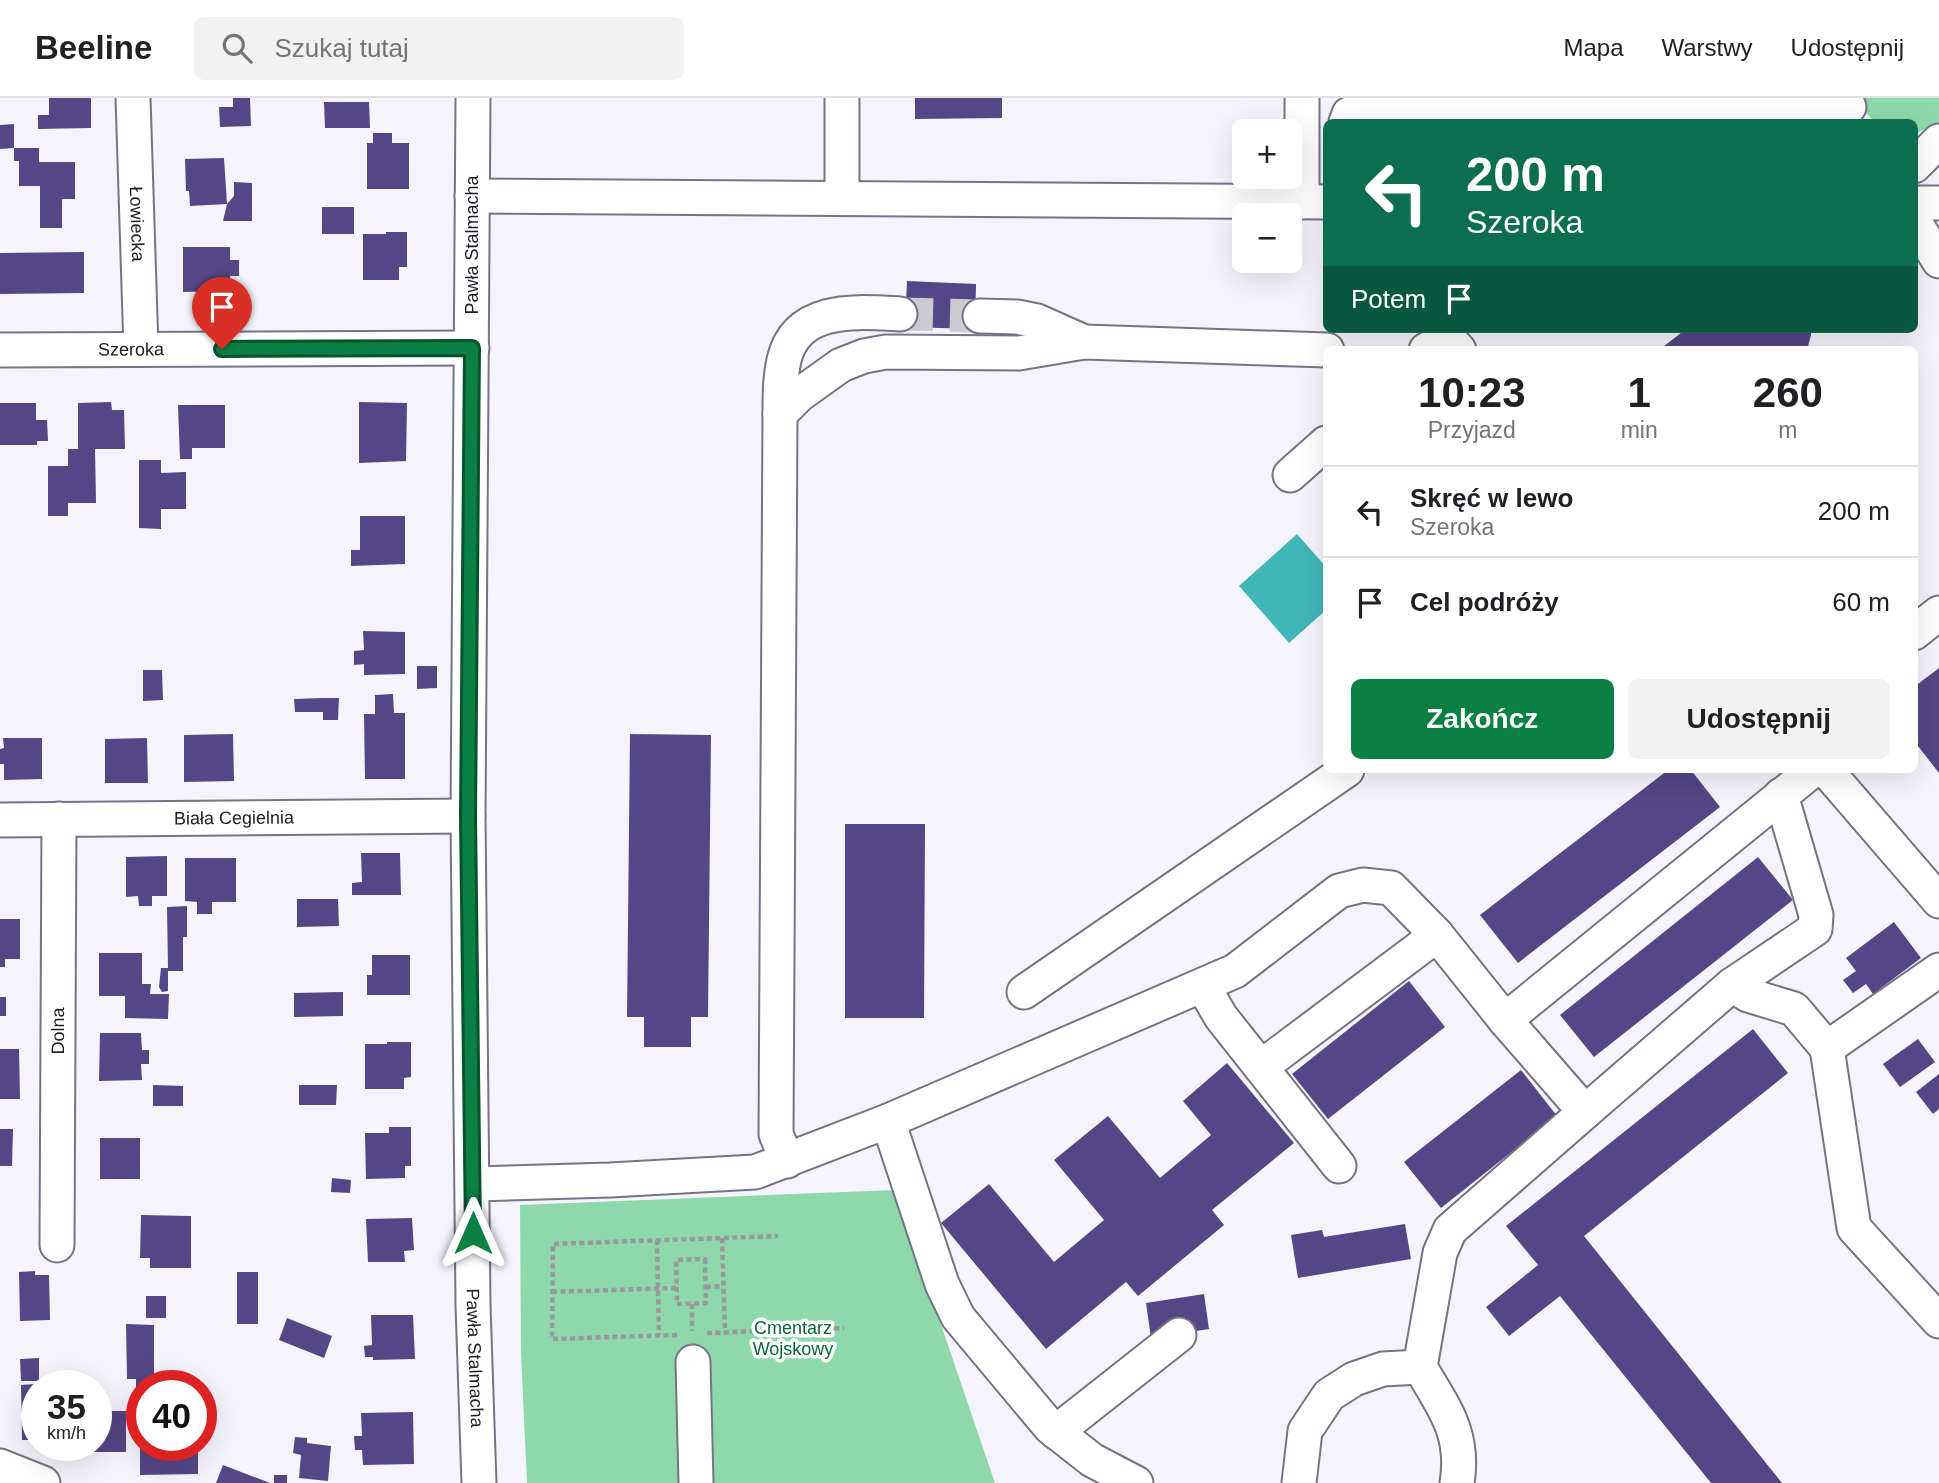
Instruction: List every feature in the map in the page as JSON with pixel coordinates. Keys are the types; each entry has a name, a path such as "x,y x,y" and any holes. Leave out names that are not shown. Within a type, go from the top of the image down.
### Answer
{"street":[{"name":"Łowiecka","path":"134,98 141,349"},
{"name":"Pawła Stalmacha","path":"472,98 468,816 473,1305 480,1483"},
{"path":"842,98 842,198"},
{"path":"472,196 1314,202 1302,98"},
{"path":"1347,119 1349,114 1364,107 1853,109"},
{"path":"1918,162 1939,141"},
{"path":"1918,204 1939,203"},
{"path":"1918,227 1939,261"},
{"path":"787,1161 776,1134 781,377 785,356 792,342 815,320 847,312 900,314"},
{"path":"980,316 1017,317 1037,321 1084,342"},
{"path":"780,415 820,379 841,365 864,356 886,352 1019,353 1084,342 1323,350"},
{"name":"Szeroka","path":"0,350 472,348"},
{"path":"1290,475 1323,446"},
{"path":"1918,630 1939,613"},
{"path":"1024,992 1343,773"},
{"path":"1505,1020 1809,773"},
{"path":"1829,773 1939,901"},
{"path":"1457,1483 1460,1461 1452,1423 1420,1367 1440,1253 1450,1230 1732,985 1815,929 1816,915 1781,795"},
{"name":"Biała Cegielnia","path":"0,820 468,816"},
{"name":"Dolna","path":"57,1245 59,819"},
{"path":"473,1184 755,1172 888,1121 1235,971 1339,891 1363,885 1391,888 1437,935 1505,1020 1585,1112"},
{"path":"1261,1067 1437,935"},
{"path":"1827,1048 1939,970"},
{"path":"1732,985 1748,995 1794,1009 1827,1048 1854,1228 1939,1321"},
{"path":"1203,986 1221,1017 1339,1166"},
{"path":"888,1121 942,1284 958,1317 1049,1427 1092,1460 1136,1483"},
{"path":"1056,1432 1179,1335"},
{"path":"696,1483 697,1343"},
{"path":"1299,1483 1305,1431 1329,1395 1354,1378 1383,1369 1420,1367"},
{"path":"0,1466 43,1483"}],"path":[{"path":"778,1236 552,1244 552,1339 659,1335 697,1343 724,1333 844,1328"},
{"path":"722,1238 724,1333"},
{"path":"657,1240 659,1335"},
{"path":"705,1259 706,1287 706,1303 677,1304 676,1260 705,1259"},
{"path":"706,1287 723,1286"},
{"path":"552,1292 677,1288"}],"green space":[{"path":"1860,98 1939,98 1939,122 1918,132 1918,119 1872,119 1861,108"},
{"name":"Cmentarz Wojskowy","path":"895,1190 995,1483 527,1483 521,1353 520,1205"}],"water":[{"path":"1297,534 1323,564 1323,613 1289,643 1239,586"}],"building":[{"path":"49,98 91,98 91,128 38,129 38,115 49,115"},
{"path":"233,98 250,98 251,126 220,127 219,107 233,107"},
{"path":"915,98 1002,98 1002,118 915,119"},
{"path":"324,102 369,102 370,128 325,128"},
{"path":"14,124 14,148 0,149 0,125"},
{"path":"373,133 392,133 392,143 409,143 409,189 367,189 367,143 373,143"},
{"path":"14,148 39,148 39,162 75,162 75,199 62,199 62,228 40,228 40,186 19,186 19,161 14,161"},
{"path":"224,158 227,204 190,206 189,191 186,191 185,159"},
{"path":"234,182 252,183 252,221 223,221 227,204 234,196"},
{"path":"322,207 354,207 354,234 322,234"},
{"path":"407,232 407,267 399,267 399,280 363,280 363,234"},
{"path":"183,247 230,247 230,260 239,260 239,276 230,276 230,291 183,292"},
{"path":"84,252 84,293 0,294 0,253"},
{"path":"907,281 976,284 975,329 905,327"},
{"path":"1681,333 1811,333 1808,346 1664,346"},
{"path":"111,402 112,410 124,410 125,449 95,449 96,503 68,503 68,516 48,516 48,466 68,466 68,449 78,449 78,403"},
{"path":"359,402 407,403 406,461 359,463"},
{"path":"0,403 36,403 36,420 47,420 48,441 37,441 37,445 0,445"},
{"path":"178,405 225,405 225,448 192,448 192,459 180,459"},
{"path":"139,460 161,460 161,473 186,472 186,509 161,509 161,529 139,528"},
{"path":"360,516 405,516 405,564 351,566 351,550 360,550"},
{"path":"363,631 405,632 405,674 364,675 364,664 354,665 354,651 364,650"},
{"path":"417,666 437,666 437,688 417,689"},
{"path":"1939,668 1939,773 1918,746 1918,684"},
{"path":"143,670 162,670 163,700 143,701"},
{"path":"393,694 394,713 405,713 405,779 365,779 364,714 375,714 375,695"},
{"path":"339,698 338,720 323,720 323,712 295,712 294,699"},
{"path":"233,734 234,781 184,782 184,735"},
{"path":"630,734 711,735 708,1017 691,1017 691,1047 644,1047 644,1017 627,1017"},
{"path":"3,738 42,738 42,779 4,780 4,764 0,764 0,749 4,748"},
{"path":"147,738 148,783 105,783 105,739"},
{"path":"1664,773 1693,773 1720,807 1518,963 1480,915"},
{"path":"845,824 925,824 924,1018 845,1018"},
{"path":"361,853 400,853 401,895 352,895 352,883 362,882"},
{"path":"167,856 167,896 152,896 152,906 139,906 138,896 126,897 126,857"},
{"path":"1758,857 1793,900 1594,1057 1560,1015"},
{"path":"185,858 236,858 236,902 212,902 212,914 197,914 197,902 185,901"},
{"path":"297,899 338,899 339,926 297,927"},
{"path":"187,906 183,971 168,971 168,991 162,992 159,987 161,968 168,968 167,907"},
{"path":"0,919 20,919 20,959 5,959 5,967 0,967"},
{"path":"1894,922 1921,958 1873,994 1866,984 1853,993 1843,980 1856,971 1846,958"},
{"path":"99,953 142,953 142,984 151,984 150,994 169,994 168,1019 125,1018 125,996 99,996"},
{"path":"372,955 410,955 410,995 367,995 367,975 372,975"},
{"path":"1409,981 1445,1027 1328,1119 1292,1074"},
{"path":"343,992 343,1016 294,1017 294,993"},
{"path":"0,997 6,997 6,1016 0,1016"},
{"path":"1753,1029 1788,1073 1584,1236 1782,1483 1711,1483 1560,1296 1509,1336 1486,1307 1538,1265 1506,1226"},
{"path":"100,1033 141,1033 142,1050 149,1050 149,1064 141,1064 142,1080 99,1081"},
{"path":"1918,1039 1935,1062 1900,1087 1883,1064"},
{"path":"411,1042 411,1077 404,1078 404,1089 365,1089 365,1044"},
{"path":"0,1049 19,1049 20,1099 0,1099"},
{"path":"1227,1063 1294,1143 1212,1210 1224,1225 1138,1296 1126,1282 1046,1349 941,1223 989,1184 1054,1262 1104,1220 1054,1160 1108,1116 1160,1178 1211,1135 1183,1101"},
{"path":"1521,1070 1557,1116 1441,1208 1404,1162"},
{"path":"1939,1074 1939,1109 1933,1114 1916,1092"},
{"path":"153,1085 183,1086 183,1106 153,1106"},
{"path":"299,1085 337,1085 336,1105 299,1105"},
{"path":"389,1127 411,1127 411,1166 405,1166 405,1178 366,1179 365,1133 389,1133"},
{"path":"0,1129 13,1129 12,1166 0,1166"},
{"path":"100,1138 140,1138 140,1179 100,1179"},
{"path":"332,1178 351,1180 350,1193 331,1192"},
{"path":"141,1215 191,1216 191,1268 150,1268 150,1258 140,1258"},
{"path":"412,1218 414,1250 404,1251 405,1262 368,1262 366,1219"},
{"path":"1405,1224 1411,1259 1298,1278 1291,1235 1322,1230 1324,1237"},
{"path":"35,1271 35,1275 49,1275 50,1320 20,1321 19,1272"},
{"path":"237,1272 258,1272 258,1324 237,1324"},
{"path":"1204,1294 1209,1329 1151,1338 1146,1303"},
{"path":"146,1296 166,1296 166,1318 146,1318"},
{"path":"371,1315 413,1315 415,1359 373,1360 373,1357 365,1357 364,1346 372,1345"},
{"path":"287,1318 332,1336 324,1358 279,1340"},
{"path":"126,1324 154,1325 154,1370 127,1370"},
{"path":"39,1358 39,1370 21,1370 21,1381 20,1359"},
{"path":"112,1411 126,1411 126,1452 112,1452"},
{"path":"413,1412 414,1464 363,1465 362,1450 355,1450 354,1436 362,1436 361,1413"},
{"path":"295,1437 307,1438 307,1443 331,1446 328,1481 299,1478 301,1455 293,1453"},
{"path":"140,1461 198,1461 198,1474 140,1475"},
{"path":"223,1465 270,1483 216,1483"},
{"path":"274,1475 287,1475 287,1483 274,1483"}],"tunnel":[{"path":"900,314 980,316"}],"route":[{"path":"222,349 472,348 468,816 473,1233"}]}
